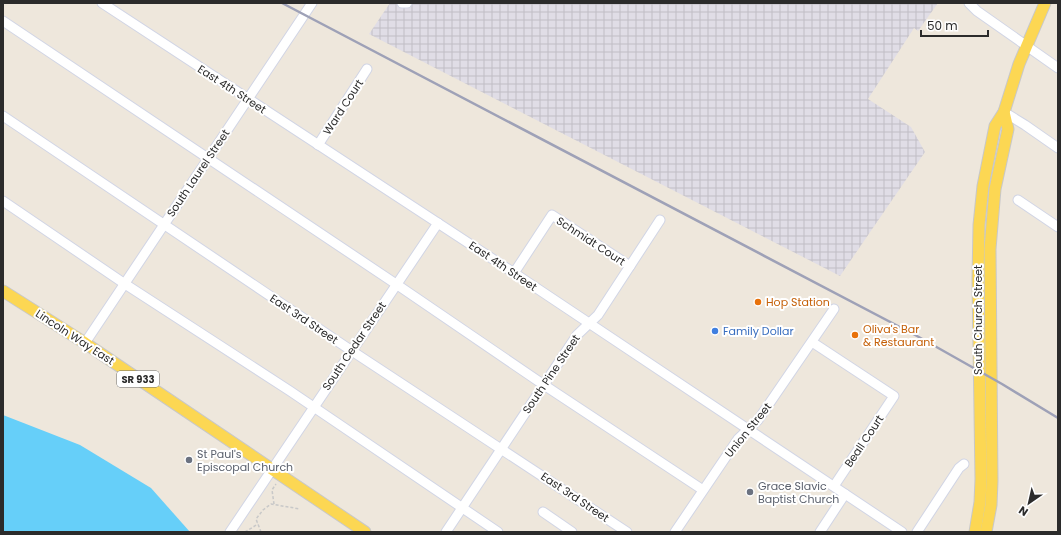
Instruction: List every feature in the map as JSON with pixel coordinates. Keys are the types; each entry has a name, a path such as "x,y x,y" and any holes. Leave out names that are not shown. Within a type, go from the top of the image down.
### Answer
{"main road":[{"path":"1026,46 1045,3"},
{"name":"South Church Street","path":"975,532 980,502 978,288 979,225 983,186 995,126 1004,112 1009,91 1026,46"},
{"name":"South Church Street","path":"986,532 991,505 992,481 990,278 991,225 995,189 1008,130 1004,112"},
{"name":"Lincoln Way East","path":"3,291 85,343 365,532"},
{"path":"970,532 977,520"}],"street":[{"name":"East 4th Street","path":"102,3 514,273 902,532"},
{"name":"South Laurel Street","path":"85,343 312,3"},
{"path":"402,3 407,3"},
{"path":"969,3 977,11 1058,68"},
{"path":"3,21 544,385 703,490"},
{"name":"Ward Court","path":"318,145 367,69"},
{"path":"1004,112 1058,148"},
{"name":"East 3rd Street","path":"3,116 352,351 627,532"},
{"path":"1018,200 1058,227"},
{"path":"3,201 498,532"},
{"name":"Schmidt Court","path":"514,273 552,215 630,266"},
{"name":"South Pine Street","path":"446,532 577,335 598,315 660,220"},
{"name":"South Cedar Street","path":"230,532 438,223"},
{"name":"Union Street","path":"675,532 738,439 758,420 834,309"},
{"name":"Beall Court","path":"812,342 894,396 834,486"},
{"path":"917,532 959,468 964,464"},
{"path":"820,532 845,494"},
{"path":"543,512 572,532"}],"path":[{"path":"274,504 272,490 282,476"},
{"path":"261,532 256,519 263,510 271,504 300,509"},
{"path":"245,532 258,524"}],"shaded area":[{"path":"390,3 938,3 918,31 914,28 868,99 911,127 925,152 840,276 369,34"}],"water":[{"path":"3,415 80,445 151,488 190,532 3,532"}],"railway":[{"path":"282,3 917,336 1002,384 1058,418"}],"place":[{"name":"Hop Station","path":"758,302"},
{"name":"Family Dollar","path":"715,331"},
{"name":"Oliva's Bar & Restaurant","path":"855,335"},
{"name":"St Paul's Episcopal Church","path":"189,460"},
{"name":"Grace Slavic Baptist Church","path":"750,492"}]}
